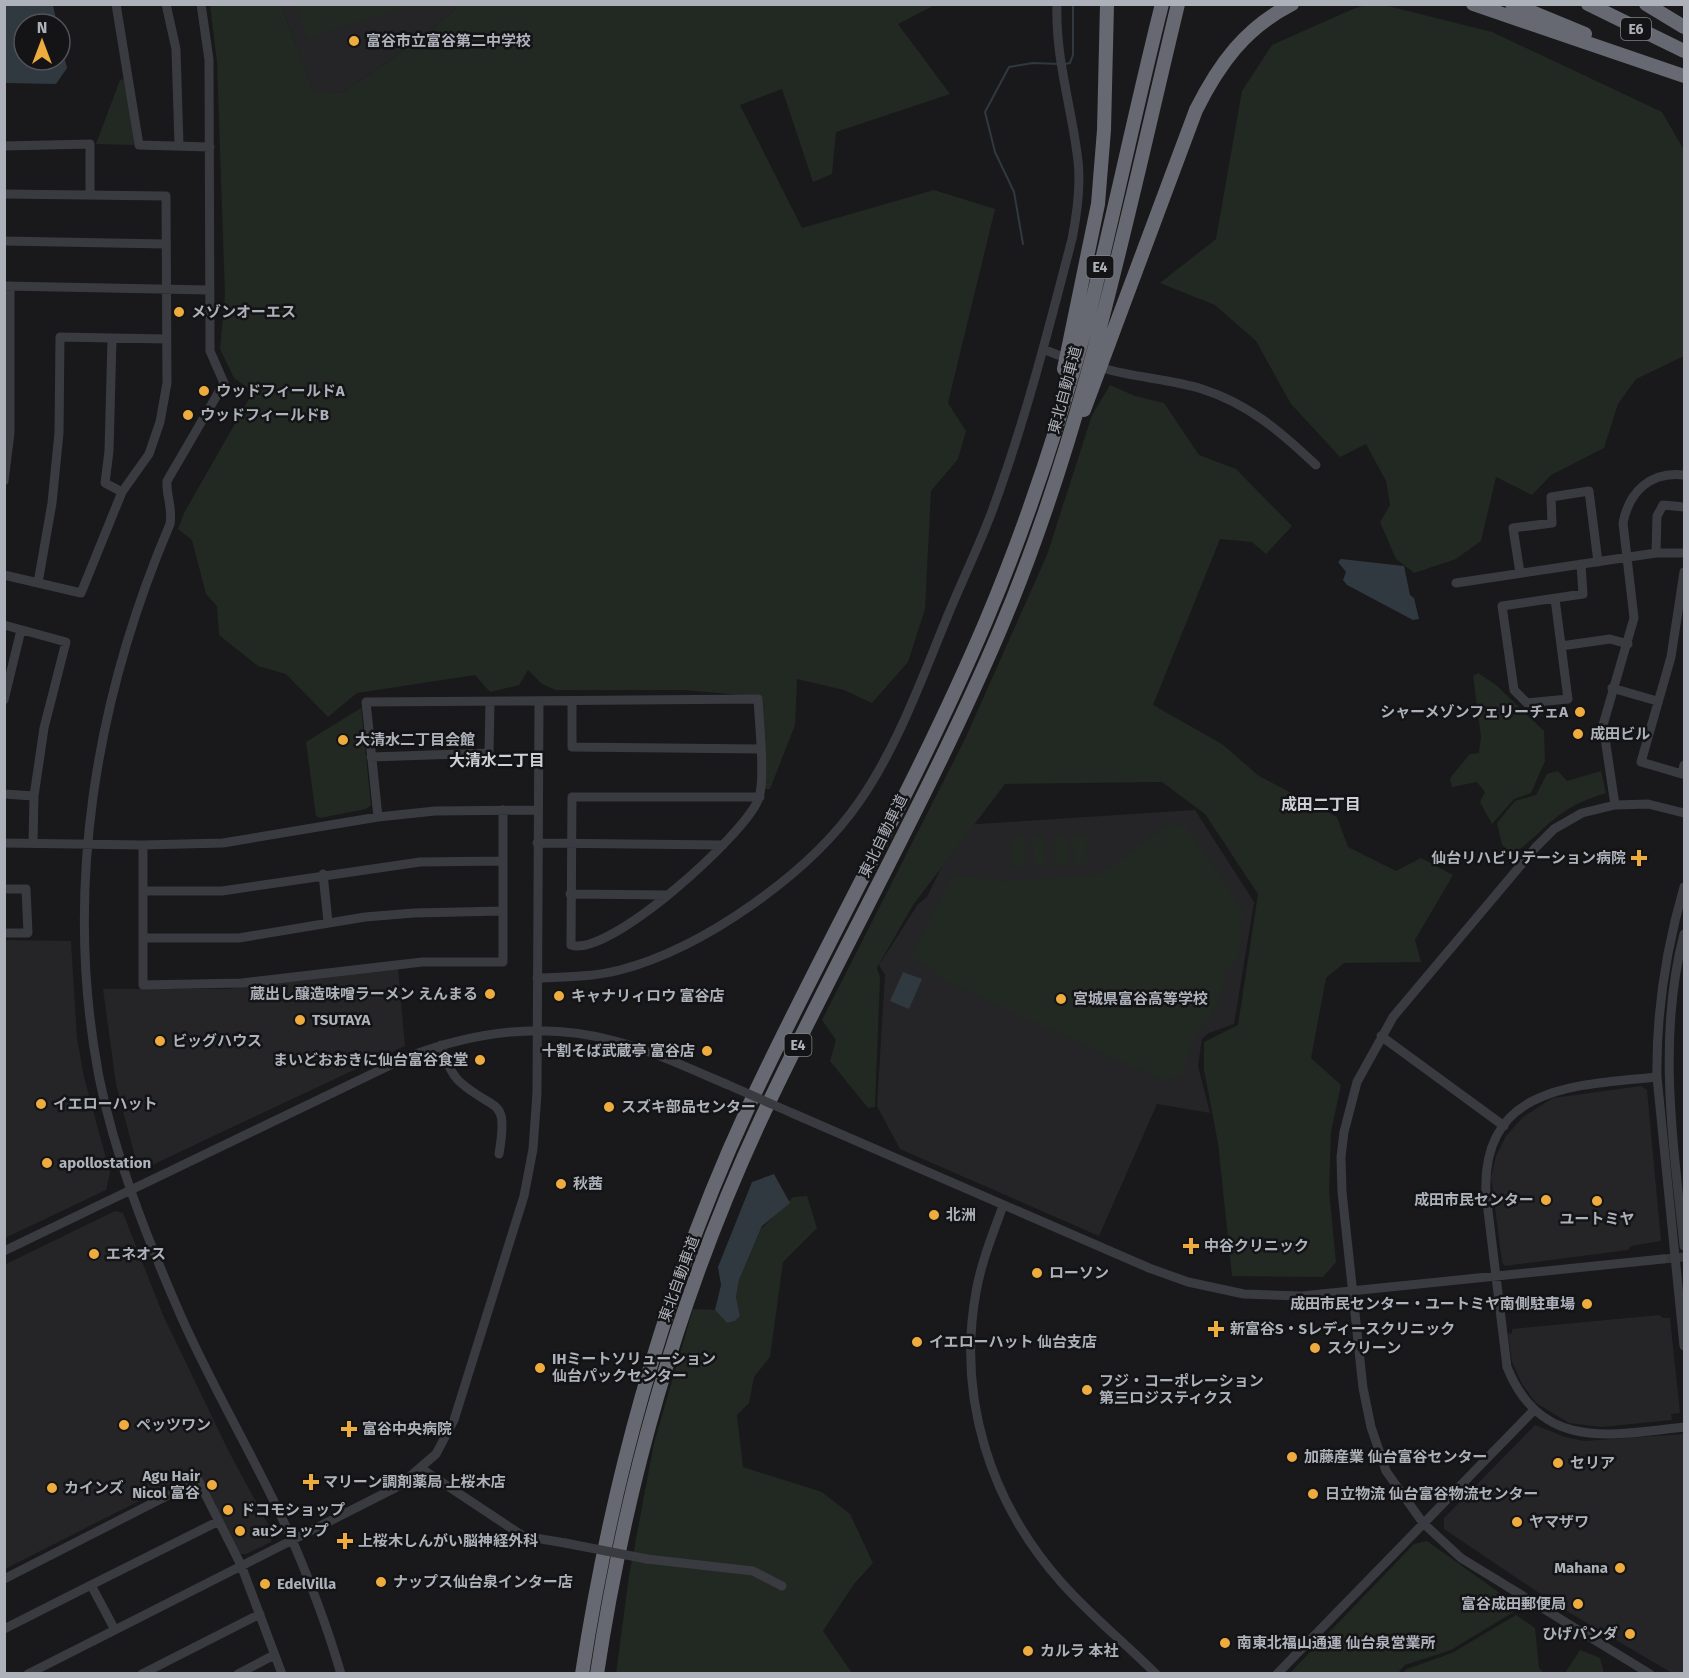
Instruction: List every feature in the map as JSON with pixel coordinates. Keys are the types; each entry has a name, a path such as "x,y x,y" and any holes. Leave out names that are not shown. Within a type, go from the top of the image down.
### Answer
{"highway":[{"path":"1024,525 1075,325 1098,204 1104,130 1107,4"},
{"name":"東北自動車道","path":"582,1674 608,1528 628,1441 677,1281 746,1113 945,714 987,619 1024,525 1085,327 1162,4"},
{"name":"東北自動車道","path":"597,1674 607,1611 643,1445 691,1289 760,1121 958,722 998,636 1040,528 1068,441 1104,313 1178,4"},
{"path":"1068,441 1091,395 1165,191 1196,110 1209,83 1241,39 1259,23 1292,4"},
{"path":"1473,4 1666,69"},
{"path":"1512,4 1684,76"},
{"name":"E6","path":"1588,4 1684,51"},
{"path":"1646,4 1684,27"}],"street":[{"path":"116,4 139,145 210,147"},
{"path":"166,4 176,50 179,145"},
{"path":"201,4 209,60 210,351 224,383 167,481 166,491 172,514 170,524 139,604 113,686 96,762 87,844 85,927 91,1024 99,1077 130,1190 177,1309 292,1541 341,1674"},
{"path":"537,978 620,970 669,953 776,889 843,824 888,753 982,536 1020,426 1043,349 1077,213 1078,162 1059,59 1057,4"},
{"path":"4,146 90,144 90,193"},
{"path":"4,194 90,193 166,196 167,383 160,422 149,454 122,492 81,593 4,575"},
{"path":"4,241 165,244"},
{"path":"4,481 10,433 7,286 166,291 210,290"},
{"path":"38,583 52,503 59,433 60,337 166,339"},
{"path":"112,339 109,451 105,483 122,492"},
{"path":"1043,349 1058,355"},
{"path":"1106,369 1202,389 1253,413 1275,427 1316,465"},
{"path":"1615,804 1603,725 1634,618 1623,523 1632,495 1645,483 1656,478 1684,475"},
{"path":"1520,573 1513,528 1552,523 1551,497 1589,491 1598,562"},
{"path":"1656,553 1656,516 1663,505 1684,507"},
{"path":"1456,583 1656,553 1684,553"},
{"path":"1554,598 1568,699 1527,703 1514,690 1502,606 1554,598 1583,594 1581,564"},
{"path":"1684,572 1671,657 1641,762 1682,774 1684,765"},
{"path":"4,626 66,642 44,728 34,796 33,843"},
{"path":"4,700 21,630"},
{"path":"1561,645 1610,639 1628,644"},
{"path":"1612,688 1657,701"},
{"path":"378,816 366,702 758,699 760,797 745,821 723,845 668,895 620,930 577,947 571,945 572,797 760,797"},
{"path":"572,701 572,747 760,749"},
{"path":"371,757 489,753 490,702"},
{"path":"28,1674 399,1486 422,1469 436,1454 454,1419 524,1196 535,1131 539,702"},
{"path":"4,794 34,796"},
{"path":"1650,1674 1461,1558 1423,1523 1386,1471 1371,1427 1363,1388 1342,1192 1344,1132 1357,1082 1393,1017 1544,838 1576,816 1615,804 1648,804 1684,813"},
{"path":"143,845 143,985 242,983 422,962 503,962 503,810"},
{"path":"4,843 143,845 223,843 378,816 537,810"},
{"path":"537,843 723,845"},
{"path":"144,891 211,892 420,861 503,861"},
{"path":"322,874 328,922"},
{"path":"1684,887 1671,938 1661,996 1657,1040 1657,1077 1684,1346"},
{"path":"4,889 26,889 28,933 4,933"},
{"path":"570,894 668,895"},
{"path":"144,938 239,938 328,922 414,913 502,911"},
{"path":"1684,934 1674,976 1668,1042 1680,1157 1684,1245"},
{"path":"4,1251 405,1058 475,1036 537,1031 590,1035 615,1040 726,1084 1101,1249 1188,1282 1244,1294 1271,1296 1353,1293 1664,1259"},
{"path":"1381,1036 1504,1126"},
{"path":"441,1045 459,1081 490,1100 498,1108 503,1120 499,1154"},
{"path":"1657,1077 1553,1091 1523,1106 1504,1126 1489,1156 1485,1183 1507,1367 1515,1385 1533,1411 1562,1428 1581,1434 1628,1433 1684,1426"},
{"path":"1003,1206 976,1290 972,1322 971,1379 976,1418 985,1454 1006,1503 1036,1550 1062,1583 1156,1674"},
{"path":"1277,1674 1533,1411"},
{"path":"422,1469 523,1536 647,1559 753,1571 782,1586"},
{"path":"4,1579 198,1480 241,1565 282,1674"},
{"path":"4,1629 219,1521"},
{"path":"91,1585 115,1630"},
{"path":"142,1674 260,1614"},
{"path":"238,1674 274,1655"}],"shaded area":[{"path":"5,4 53,5 54,12 12,12 12,72 64,72 56,84 5,83"},
{"path":"296,4 413,5 308,38"},
{"path":"1369,4 1384,5 1492,32 1662,112 1684,150 1684,356 1636,379 1618,404 1604,448 1551,475 1532,495 1496,477 1481,541 1456,559 1414,573 1396,559 1380,522 1390,505 1386,481 1366,444 1340,457 1291,404 1256,341 1215,305 1160,283 1216,239 1242,91 1272,45"},
{"path":"210,5 281,5 313,91 341,93 375,71 454,11 455,5 935,5 898,24 950,94 836,132 832,174 813,182 782,89 740,105 802,228 934,190 995,209 948,403 966,431 958,459 931,491 925,609 908,662 872,703 844,690 797,679 795,725 770,789 763,789 762,697 684,690 556,690 542,684 528,670 519,685 490,692 475,675 357,693 328,717 286,674 258,666 219,635 217,606 206,594 192,540 178,529 184,513 253,392 234,378 220,349 225,295 217,62"},
{"name":"富谷市立富谷第二中学校","path":"281,5 455,5 454,11 375,71 341,93 313,92"},
{"path":"125,79 134,145 96,144 120,80"},
{"path":"1110,385 1135,396 1164,403 1199,455 1236,469 1292,526 1266,554 1252,542 1220,539 1153,705 1222,744 1259,776 1337,817 1348,847 1396,871 1421,858 1453,875 1415,940 1421,962 1344,963 1326,978 1311,1058 1341,1085 1331,1132 1329,1191 1336,1262 1323,1277 1232,1276 1218,1143 1204,1070 1204,1042 1238,1025 1258,894 1205,814 1162,782 1005,784 913,905 877,968 880,977 875,1107 868,1108 830,1061 836,1040 822,1020 965,739 1047,555 1092,415"},
{"path":"1341,559 1404,566 1410,595 1414,598 1419,619 1413,620 1347,585 1343,580 1346,572 1338,562"},
{"path":"1478,673 1496,685 1544,731 1545,761 1531,793 1514,799 1492,824 1480,802 1485,792 1477,782 1452,787 1450,778 1470,754 1479,753 1481,736 1473,676"},
{"path":"361,708 371,805 366,809 320,818 316,816 306,742"},
{"path":"1558,771 1567,781 1601,771 1606,793 1564,812 1513,855 1502,845 1497,823 1515,801 1536,795 1547,774"},
{"name":"宮城県富谷高等学校","path":"1195,810 1254,902 1234,1024 1209,1033 1202,1039 1198,1066 1210,1113 1157,1104 1099,1236 900,1149 877,1106 885,975 879,965 918,904 927,897 962,825"},
{"path":"1169,824 1187,827 1243,910 1238,960 1227,968 1223,989 1208,1023 1197,1030 1181,1076 1163,1081 934,976 936,970 910,958 953,875 1008,881 1098,875"},
{"path":"1086,834 1088,864 1074,865 1072,835"},
{"path":"1067,835 1069,865 1055,866 1054,836"},
{"path":"1045,836 1047,866 1034,867 1032,837"},
{"path":"1025,837 1026,867 1013,868 1011,838"},
{"path":"5,940 71,941 77,1038 84,1077 110,1173 106,1190 5,1238"},
{"path":"398,968 405,1046 150,1166 136,1161 116,1084 103,989 228,989"},
{"path":"903,972 922,979 909,1009 890,1001"},
{"path":"1641,1086 1647,1090 1661,1241 1631,1246 1628,1250 1505,1266 1502,1262 1491,1177 1496,1156 1506,1136 1523,1117 1553,1098"},
{"path":"774,1174 790,1203 762,1226 739,1280 736,1297 740,1316 735,1321 727,1323 715,1310 721,1285 718,1267 752,1182"},
{"path":"807,1196 817,1228 783,1262 770,1357 754,1377 749,1403 737,1415 743,1467 822,1492 850,1514 873,1563 854,1584 823,1631 852,1673 616,1674 629,1576 654,1443 693,1309 715,1310 727,1323 735,1321 740,1316 736,1297 739,1280 761,1229 793,1197"},
{"path":"115,1211 123,1213 163,1315 230,1454 273,1533 271,1542 246,1554 240,1554 198,1471 5,1569 4,1265"},
{"path":"1659,1315 1663,1318 1670,1318 1680,1413 1671,1414 1672,1420 1601,1427 1569,1423 1536,1403 1522,1384 1512,1362 1508,1334 1512,1333 1512,1329"},
{"path":"1535,1425 1565,1437 1584,1441 1684,1434 1684,1673 1672,1673 1560,1607 1444,1529 1444,1518"},
{"path":"1427,1541 1511,1601 1515,1611 1451,1650 1405,1665 1398,1673 1290,1673 1414,1544"},
{"path":"1516,1615 1535,1628 1539,1668 1544,1673 1403,1673 1407,1669 1452,1653"},
{"path":"1580,1650 1600,1658 1604,1673 1565,1673"}],"waterway":[{"path":"1065,64 1070,63 1073,55 1073,4"},
{"path":"1023,244 1014,192 995,152 985,112 1009,67 1033,63 1060,64"}],"tunnel":[{"path":"1663,1259 1684,1257"}],"place":[{"name":"富谷市立富谷第二中学校","path":"354,41"},
{"name":"メゾンオーエス","path":"179,312"},
{"name":"ウッドフィールドA","path":"204,391"},
{"name":"ウッドフィールドB","path":"188,415"},
{"name":"シャーメゾンフェリーチェA","path":"1580,712"},
{"name":"成田ビル","path":"1578,734"},
{"name":"大清水二丁目会館","path":"343,740"},
{"name":"仙台リハビリテーション病院","path":"1639,858"},
{"name":"蔵出し醸造味噌ラーメン えんまる","path":"490,994"},
{"name":"キャナリィロウ 富谷店","path":"559,996"},
{"name":"宮城県富谷高等学校","path":"1061,999"},
{"name":"TSUTAYA","path":"300,1020"},
{"name":"ビッグハウス","path":"160,1041"},
{"name":"十割そば武蔵亭 富谷店","path":"707,1051"},
{"name":"まいどおおきに仙台富谷食堂","path":"480,1060"},
{"name":"イエローハット","path":"41,1104"},
{"name":"スズキ部品センター","path":"609,1107"},
{"name":"apollostation","path":"47,1163"},
{"name":"秋茜","path":"561,1184"},
{"name":"成田市民センター","path":"1546,1200"},
{"name":"ユートミヤ","path":"1597,1201"},
{"name":"北洲","path":"934,1215"},
{"name":"中谷クリニック","path":"1191,1246"},
{"name":"エネオス","path":"94,1254"},
{"name":"ローソン","path":"1037,1273"},
{"name":"成田市民センター・ユートミヤ南側駐車場","path":"1587,1304"},
{"name":"新富谷S・Sレディースクリニック","path":"1216,1329"},
{"name":"イエローハット 仙台支店","path":"917,1342"},
{"name":"スクリーン","path":"1315,1348"},
{"name":"IHミートソリューション 仙台パックセンター","path":"540,1368"},
{"name":"フジ・コーポレーション 第三ロジスティクス","path":"1087,1390"},
{"name":"ペッツワン","path":"124,1425"},
{"name":"富谷中央病院","path":"349,1429"},
{"name":"加藤産業 仙台富谷センター","path":"1292,1457"},
{"name":"セリア","path":"1558,1463"},
{"name":"マリーン調剤薬局 上桜木店","path":"311,1482"},
{"name":"Agu Hair Nicol 富谷","path":"212,1485"},
{"name":"カインズ","path":"52,1488"},
{"name":"日立物流 仙台富谷物流センター","path":"1313,1494"},
{"name":"ドコモショップ","path":"228,1510"},
{"name":"ヤマザワ","path":"1517,1522"},
{"name":"auショップ","path":"240,1531"},
{"name":"上桜木しんがい脳神経外科","path":"345,1541"},
{"name":"Mahana","path":"1620,1568"},
{"name":"ナップス仙台泉インター店","path":"381,1582"},
{"name":"EdelVilla","path":"265,1584"},
{"name":"富谷成田郵便局","path":"1578,1604"},
{"name":"ひげパンダ","path":"1630,1634"},
{"name":"南東北福山通運 仙台泉営業所","path":"1225,1643"},
{"name":"カルラ 本社","path":"1028,1651"}],"district":[{"name":"大清水二丁目","path":"497,760"},
{"name":"成田二丁目","path":"1321,804"}]}
